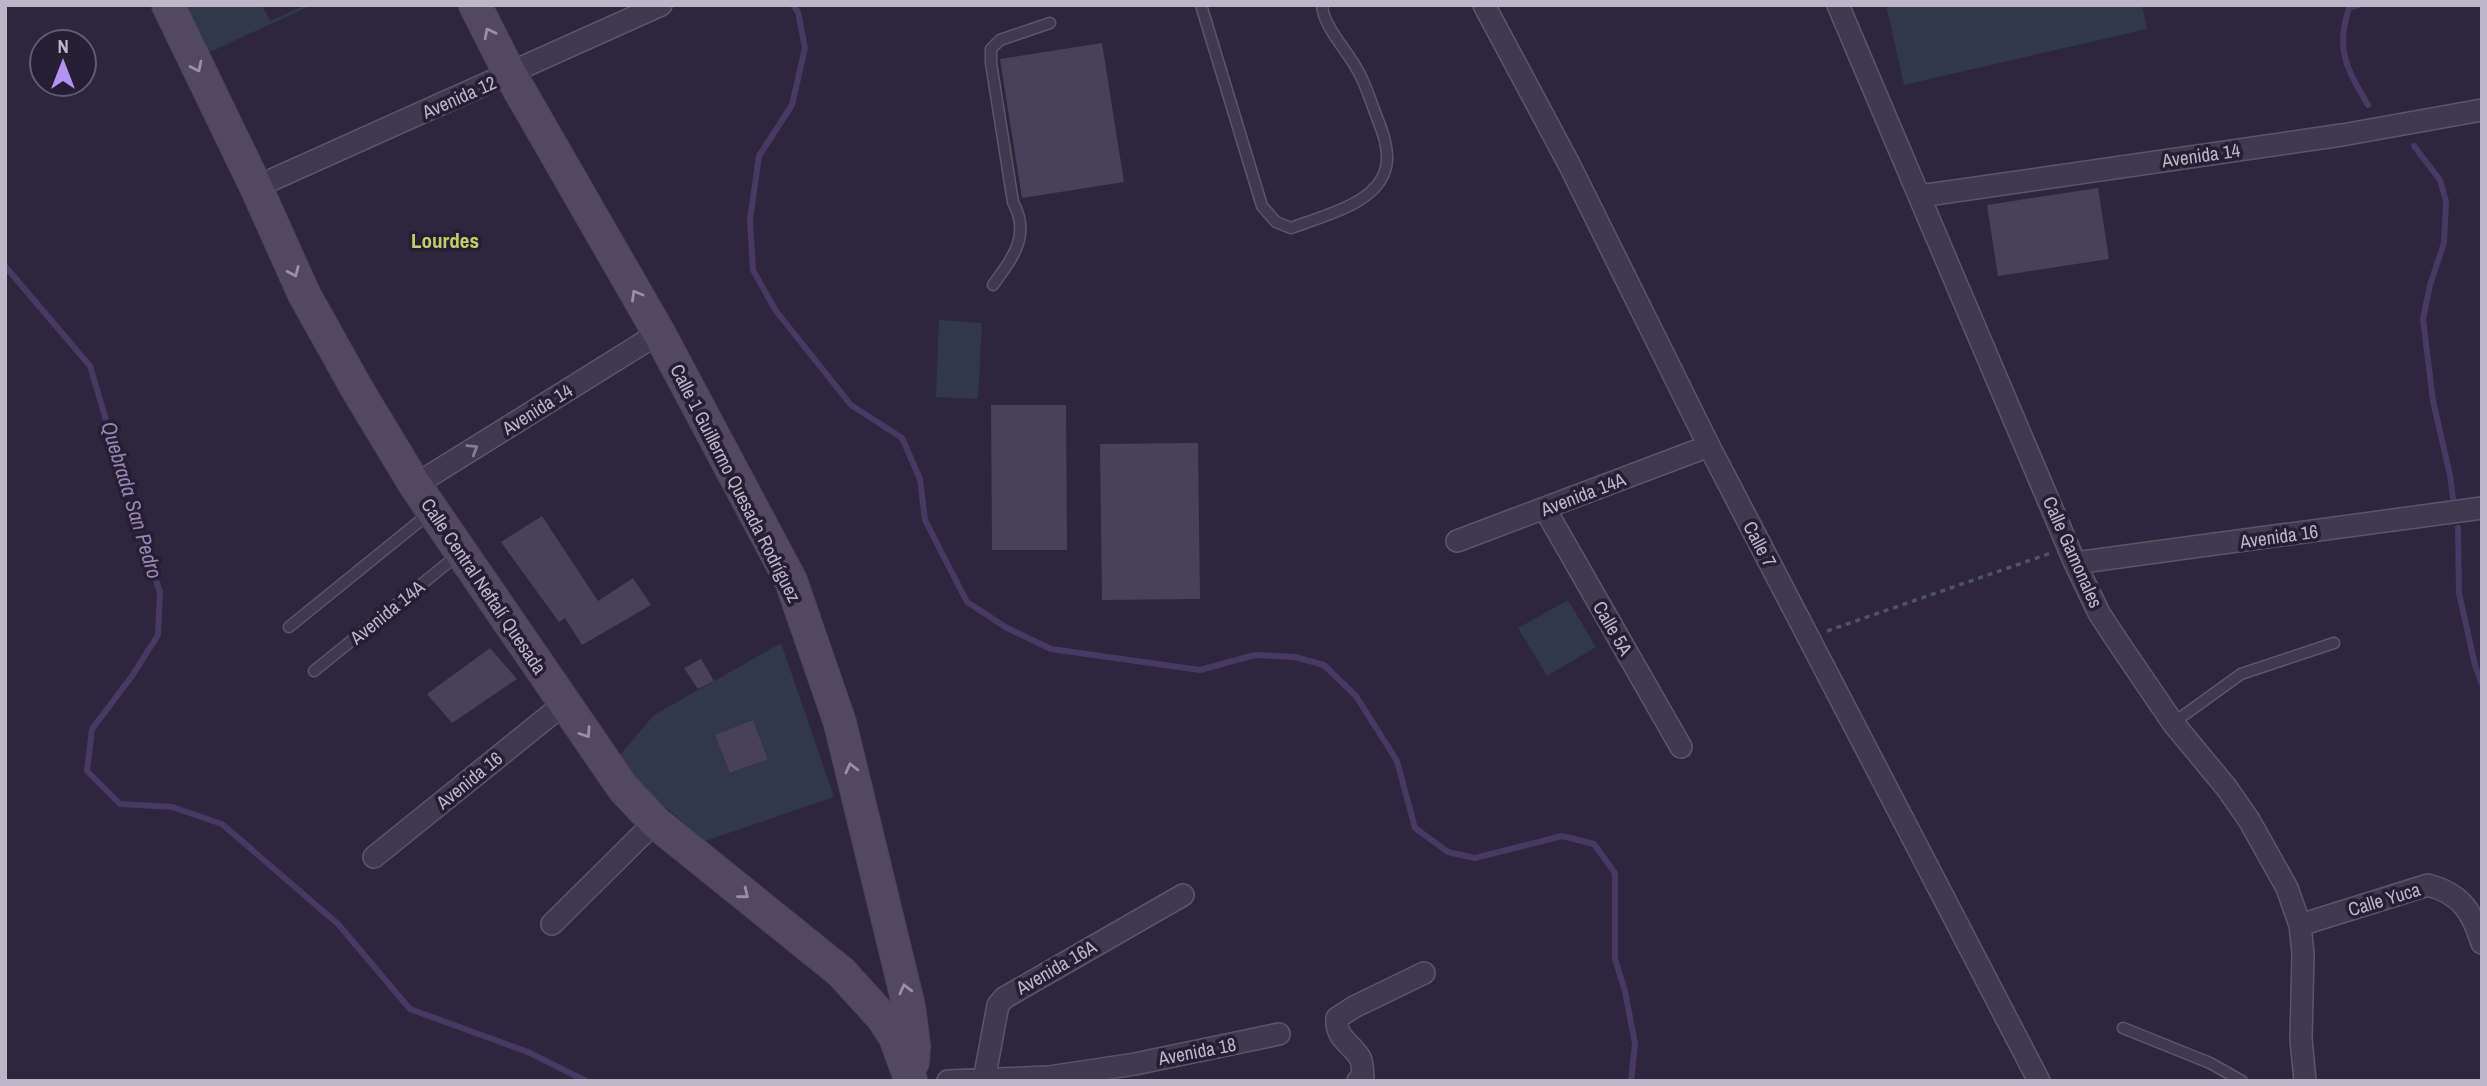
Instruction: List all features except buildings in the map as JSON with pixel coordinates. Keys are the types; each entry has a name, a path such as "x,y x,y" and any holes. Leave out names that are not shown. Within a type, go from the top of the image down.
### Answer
{"main road":[{"name":"Calle Central Neftalí Quesada","path":"167,5 256,187 304,294 356,389 415,485 623,788 655,822 841,972 882,1017 895,1037 912,1081"},
{"name":"Calle 1 Guillermo Quesada Rodríguez","path":"475,5 510,75 659,333 791,581 840,723 909,1007 914,1046 912,1081"},
{"path":"841,972 860,975 870,973 886,961 892,942"}],"street":[{"name":"Avenida 12","path":"256,187 510,75 660,5"},
{"name":"Calle 7","path":"1484,5 1569,164 1709,446 2039,1081"},
{"name":"Calle Gamonales","path":"1838,5 2099,613 2172,723 2226,787 2249,820 2287,888 2300,925 2303,954 2301,1039 2305,1081"},
{"name":"Avenida 14","path":"1920,196 2342,135 2482,110"},
{"name":"Avenida 14","path":"415,485 659,333"},
{"name":"Avenida 14A","path":"1457,541 1709,446"},
{"name":"Avenida 16","path":"2072,555 2482,508"},
{"name":"Calle 5A","path":"1545,509 1681,747"},
{"name":"Avenida 16","path":"374,858 565,703"},
{"path":"552,925 655,822"},
{"name":"Calle Yuca","path":"2300,925 2428,885 2443,889 2472,914 2482,943"},
{"name":"Avenida 16A","path":"984,1080 998,1005 1004,998 1183,895"},
{"path":"1359,1081 1363,1076 1362,1061 1340,1036 1336,1027 1337,1018 1424,973"},
{"name":"Avenida 18","path":"948,1081 1049,1077 1135,1064 1279,1034"}],"lane":[{"path":"1201,5 1262,206 1276,222 1291,228 1360,200 1374,188 1387,167 1387,148 1359,72 1331,28 1321,9 1322,5"},
{"path":"993,285 1014,256 1022,229 1020,215 1013,202 991,49 1000,40 1050,23"},
{"path":"289,627 433,511"},
{"name":"Avenida 14A","path":"313,671 461,552"},
{"path":"2172,723 2241,674 2334,643"},
{"path":"2123,1028 2210,1063 2242,1081"}],"path":[{"path":"1809,637 2072,555"}],"shaded area":[{"path":"185,5 262,5 270,21 305,5 312,5 208,53"},
{"path":"1886,5 2142,5 2147,29 1904,85"},
{"path":"939,320 982,323 978,399 936,397"},
{"path":"1568,600 1596,647 1547,676 1518,628"},
{"path":"781,643 834,797 705,841 643,788 620,755 654,715","holes":["753,720 768,758 730,773"]}],"waterway":[{"path":"793,5 798,12 805,48 792,105 759,156 750,220 753,270 776,311 851,405 902,438 920,479 925,520 967,602 1007,628 1051,649 1200,670 1255,655 1295,657 1324,665 1356,696 1397,761 1415,828 1448,852 1475,858 1562,836 1594,844 1615,873 1615,959 1625,991 1635,1044 1631,1081"},
{"path":"2359,5 2349,8 2343,48 2349,70 2368,105"},
{"path":"2414,146 2440,180 2446,201 2444,243 2430,285 2423,319 2433,401 2453,498"},
{"name":"Quebrada San Pedro","path":"5,266 90,366 141,538 160,592 158,635 132,676 92,729 87,771 120,804 172,807 222,824 338,924 410,1009 528,1052 586,1081"},
{"path":"2458,528 2459,593 2475,665 2482,684"}],"district":[{"name":"Lourdes","path":"445,240"}]}
